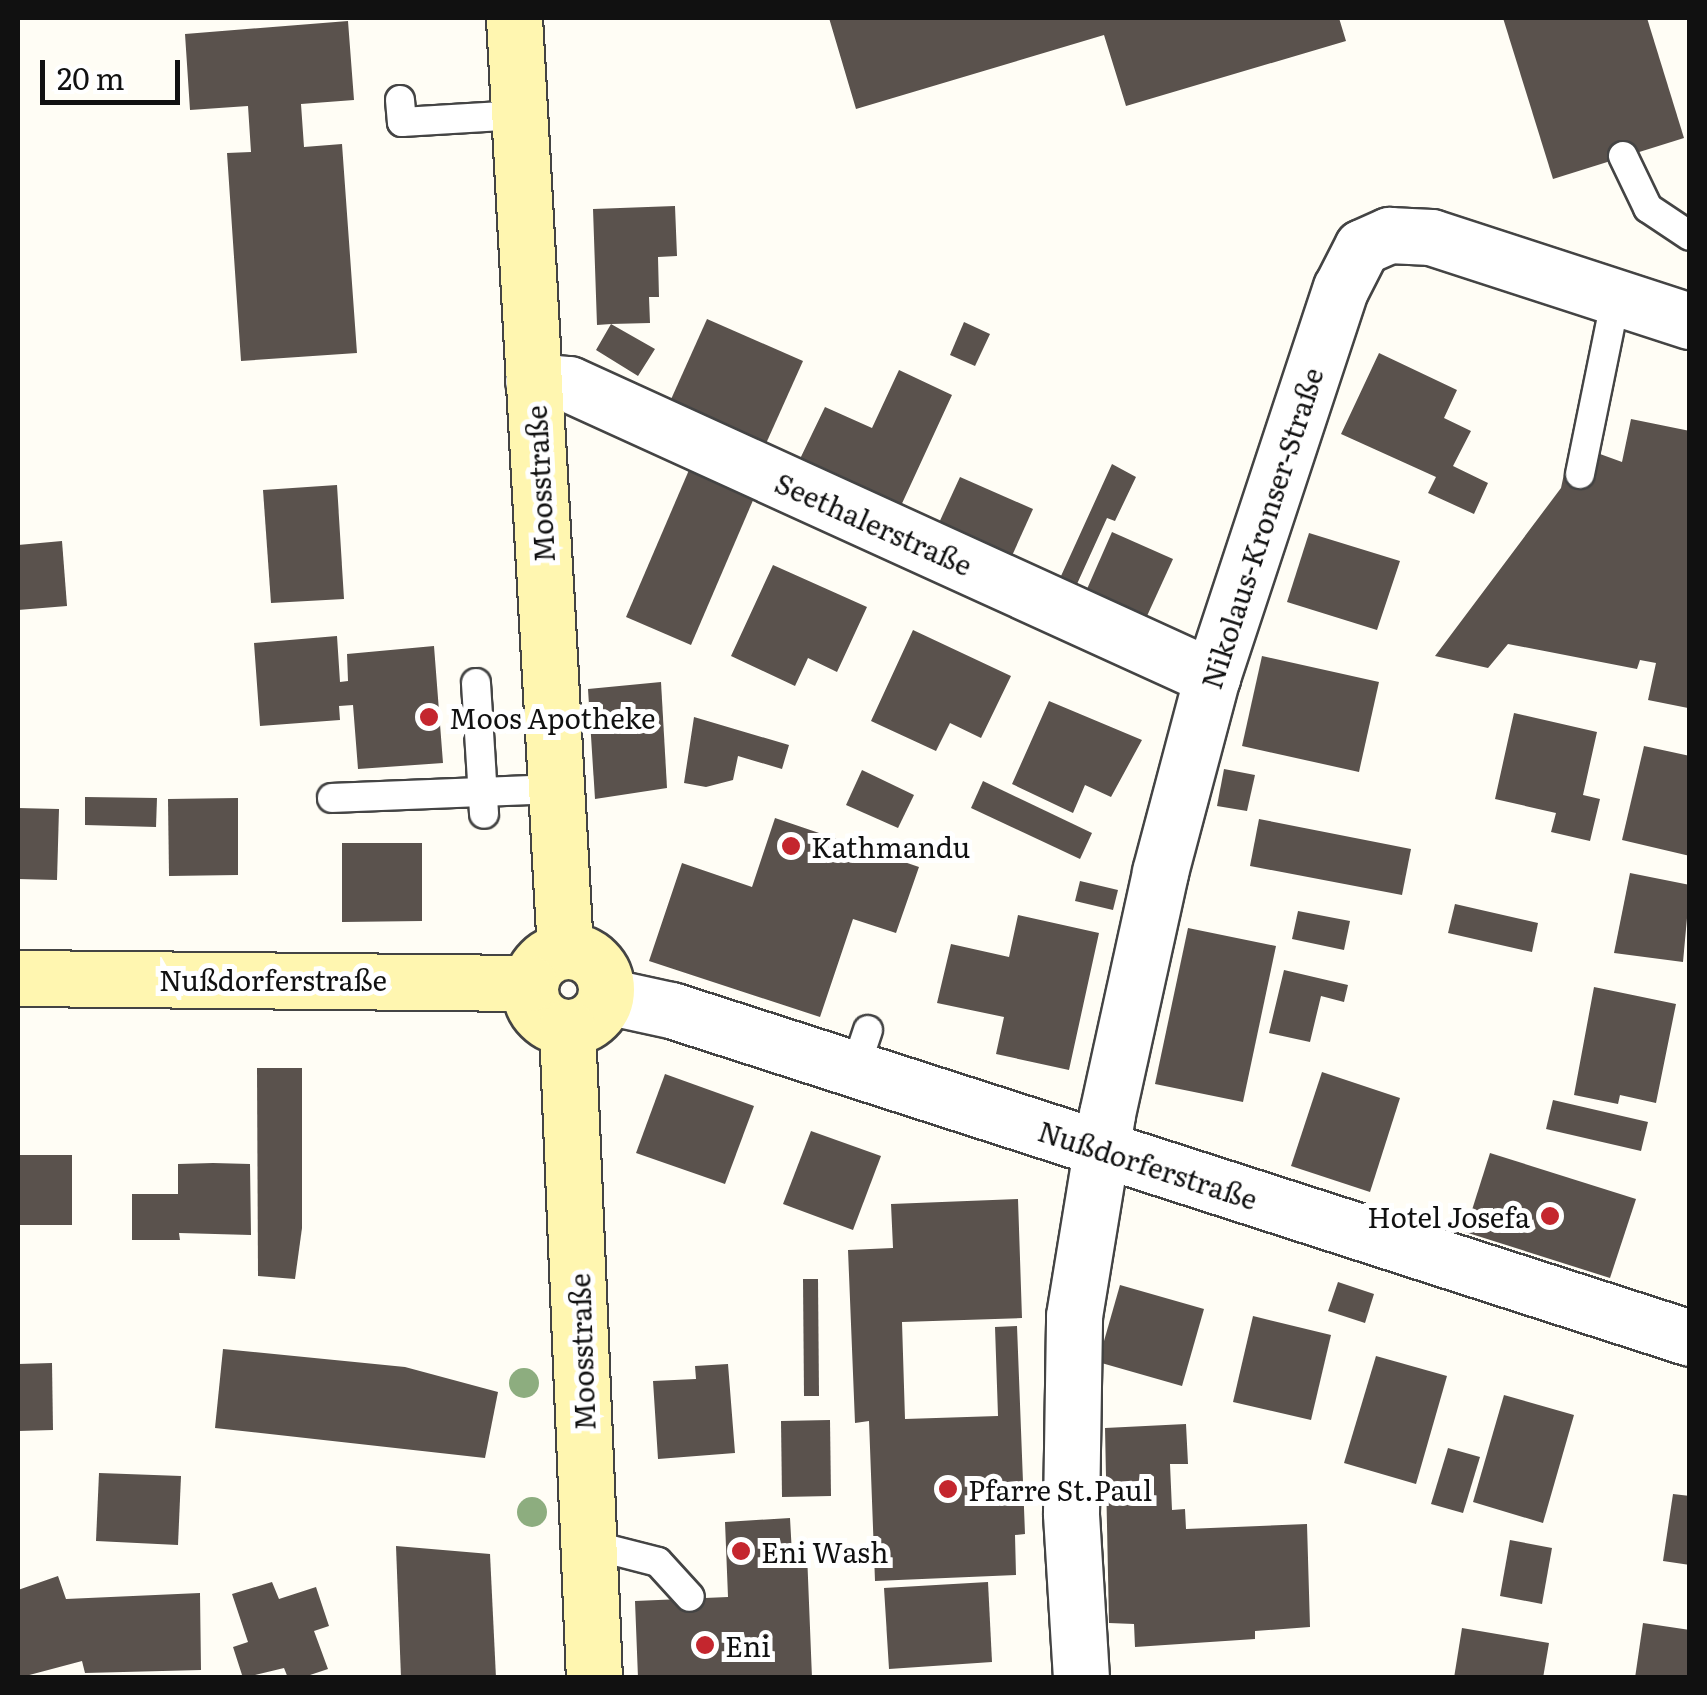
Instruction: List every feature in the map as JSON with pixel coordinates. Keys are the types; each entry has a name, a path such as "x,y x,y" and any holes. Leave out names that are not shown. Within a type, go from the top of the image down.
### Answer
{"street":[{"name":"Moosstraße","path":"514,18 555,788 547,968 588,956 603,973 586,1011 588,1544 594,1678"},
{"name":"Nikolaus-Kronser-Straße","path":"1081,1678 1070,1513 1074,1316 1101,1149 1164,856 1212,677 1274,477 1362,247 1389,235 1431,237 1690,321"},
{"name":"Seethalerstraße","path":"534,381 569,384 1212,677"},
{"name":"Nußdorferstraße","path":"18,978 547,968"},
{"name":"Nußdorferstraße","path":"586,1011 861,1049 1101,1149 1690,1338"}],"lane":[{"path":"400,100 402,122 519,114"},
{"path":"1624,156 1648,208 1690,236"},
{"path":"1580,474 1616,297"},
{"path":"476,684 483,803"},
{"path":"332,798 483,803 555,788"},
{"path":"588,1544 658,1562 690,1597"}],"building":[{"path":"829,18 1339,18 1346,41 1126,106 1104,35 856,109"},
{"path":"1503,18 1647,18 1684,138 1553,179"},
{"path":"348,21 354,100 301,104 304,147 342,144 357,353 241,361 227,153 251,152 248,106 190,110 185,34"},
{"path":"675,206 677,256 658,257 659,297 649,297 650,323 597,325 593,209"},
{"path":"707,319 803,361 764,448 668,406"},
{"path":"964,322 990,334 975,366 950,355"},
{"path":"611,324 655,349 638,376 596,350"},
{"path":"1379,353 1457,390 1444,418 1471,431 1453,466 1488,483 1474,514 1428,493 1436,477 1341,434"},
{"path":"899,370 952,395 899,510 798,463 825,407 872,428"},
{"path":"1631,419 1690,431 1688,708 1648,700 1656,663 1640,660 1637,669 1508,644 1488,668 1435,656 1561,488 1565,469 1593,475 1600,454 1622,462"},
{"path":"1112,464 1136,477 1115,521 1107,518 1077,584 1061,576"},
{"path":"689,470 754,498 691,645 626,617"},
{"path":"960,477 1033,509 1011,558 938,525"},
{"path":"337,485 344,599 271,603 263,490"},
{"path":"1112,532 1173,559 1147,616 1087,589"},
{"path":"1309,533 1400,561 1377,630 1287,602"},
{"path":"62,541 67,606 18,610 18,545"},
{"path":"773,565 867,607 837,672 808,658 795,686 731,656"},
{"path":"913,630 1011,676 981,738 950,723 936,751 871,721"},
{"path":"337,636 340,682 348,681 347,654 434,646 443,763 358,769 353,705 339,706 340,720 260,726 254,643"},
{"path":"1262,656 1379,682 1359,772 1242,746"},
{"path":"661,682 667,788 595,799 588,689"},
{"path":"1049,701 1142,740 1111,797 1085,785 1073,813 1012,784"},
{"path":"1514,713 1597,732 1583,795 1600,799 1590,841 1551,832 1556,813 1495,799"},
{"path":"694,717 789,745 782,769 738,756 733,780 706,787 684,783"},
{"path":"1644,746 1690,756 1690,856 1622,840"},
{"path":"1224,769 1255,775 1247,811 1217,806"},
{"path":"862,770 914,795 898,828 846,805"},
{"path":"983,781 1092,833 1080,859 971,808"},
{"path":"85,797 157,798 156,827 85,825"},
{"path":"238,798 238,875 169,876 168,799"},
{"path":"18,808 59,809 57,880 18,879"},
{"path":"775,818 919,867 896,933 853,919 820,1017 649,961 682,863 752,887"},
{"path":"1259,819 1411,849 1402,895 1250,866"},
{"path":"342,843 422,843 422,921 342,922"},
{"path":"1630,873 1690,885 1683,962 1614,953"},
{"path":"1080,881 1118,890 1113,910 1075,901"},
{"path":"1455,904 1538,923 1532,952 1448,933"},
{"path":"1298,911 1350,921 1344,950 1292,939"},
{"path":"1018,915 1099,933 1069,1070 996,1054 1004,1017 937,1003 951,944 1009,957"},
{"path":"1188,928 1276,946 1243,1102 1155,1084"},
{"path":"1284,970 1348,985 1344,1002 1321,996 1310,1042 1269,1033"},
{"path":"1594,987 1676,1004 1656,1103 1620,1095 1618,1104 1574,1095"},
{"path":"257,1068 302,1068 302,1228 295,1279 258,1276"},
{"path":"1322,1072 1400,1098 1370,1192 1291,1166"},
{"path":"665,1074 754,1106 725,1184 636,1153"},
{"path":"1553,1100 1648,1122 1641,1151 1546,1129"},
{"path":"811,1131 881,1156 853,1230 783,1204"},
{"name":"Hotel Josefa","path":"1490,1153 1636,1199 1610,1278 1465,1232"},
{"path":"18,1155 72,1155 72,1225 18,1225"},
{"path":"178,1164 250,1164 251,1235 179,1233 180,1240 132,1240 132,1194 178,1194"},
{"path":"1018,1199 1022,1318 902,1322 905,1419 998,1416 995,1327 1017,1326 1025,1534 1015,1535 1016,1575 875,1581 869,1421 855,1423 848,1250 893,1248 891,1204"},
{"path":"803,1279 818,1279 819,1396 804,1396"},
{"path":"1338,1282 1374,1294 1365,1323 1328,1311"},
{"path":"1120,1285 1204,1309 1182,1386 1098,1362"},
{"path":"1253,1316 1331,1335 1311,1420 1233,1402"},
{"path":"223,1349 405,1367 498,1392 485,1458 215,1428"},
{"path":"1376,1356 1447,1376 1416,1484 1344,1463"},
{"path":"52,1363 53,1430 18,1431 18,1364"},
{"path":"728,1364 735,1453 658,1459 653,1381 696,1379 695,1366"},
{"path":"1504,1395 1574,1415 1543,1523 1473,1502"},
{"path":"830,1420 831,1496 782,1497 781,1421"},
{"path":"1186,1424 1188,1464 1170,1464 1172,1510 1185,1509 1186,1529 1307,1524 1310,1627 1255,1631 1255,1639 1135,1647 1134,1624 1109,1623 1105,1428"},
{"path":"1448,1448 1480,1457 1463,1513 1431,1504"},
{"path":"99,1473 181,1476 178,1545 96,1541"},
{"path":"1673,1494 1690,1496 1690,1565 1663,1561"},
{"path":"790,1518 792,1554 807,1553 812,1678 638,1678 635,1601 728,1597 725,1522"},
{"path":"1510,1540 1552,1548 1542,1604 1500,1596"},
{"path":"396,1546 490,1554 496,1678 401,1678"},
{"path":"58,1576 66,1599 200,1593 201,1670 85,1673 82,1661 18,1678 18,1590"},
{"path":"272,1582 279,1599 316,1587 329,1626 314,1631 328,1669 301,1678 288,1678 284,1668 243,1678 233,1647 248,1642 232,1594"},
{"path":"988,1582 992,1662 889,1669 884,1588"},
{"path":"1643,1623 1690,1630 1690,1678 1635,1678"},
{"path":"1462,1628 1549,1643 1543,1678 1454,1678"}],"place":[{"name":"Moos Apotheke","path":"429,717"},
{"name":"Kathmandu","path":"791,846"},
{"name":"Hotel Josefa","path":"1550,1216"},
{"name":"Pfarre St.Paul","path":"948,1489"},
{"name":"Eni Wash","path":"741,1551"},
{"name":"Eni","path":"705,1645"}]}
